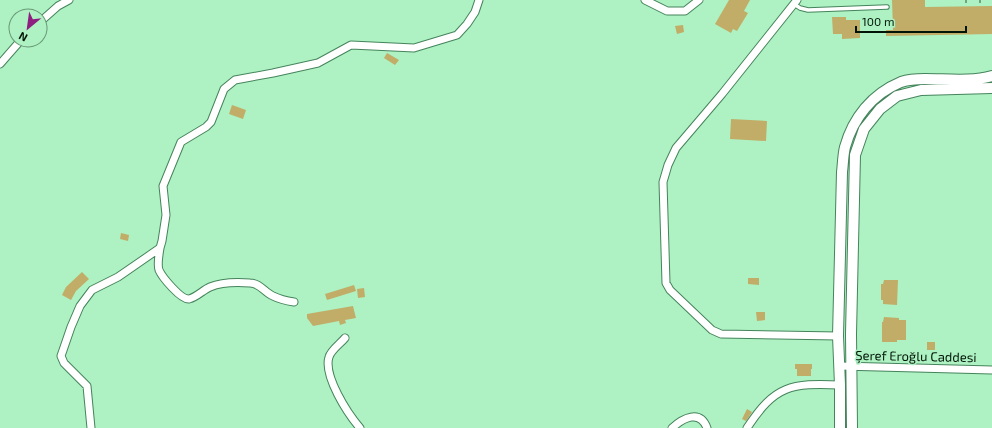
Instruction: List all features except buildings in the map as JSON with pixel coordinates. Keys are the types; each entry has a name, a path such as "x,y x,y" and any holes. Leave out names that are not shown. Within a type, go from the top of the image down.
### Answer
{"street":[{"path":"48,15 58,6 69,0"},
{"path":"294,302 273,296 252,283 235,283 210,287 189,299 181,297 159,270 160,248 166,215 163,186 180,142 206,128 211,122 224,89 235,80 318,63 352,45 414,48 457,35 475,12 479,0"},
{"path":"645,0 667,11 685,11 699,0"},
{"path":"795,2 722,94 676,148 668,164 663,182 666,283 670,290 712,330 721,334 838,336"},
{"path":"0,64 14,48"},
{"path":"840,428 840,366 838,336 842,172 845,148 854,124 866,105 882,92 902,82 923,79 962,79 992,76"},
{"path":"852,428 851,367 855,155 864,129 880,109 897,96 921,90 992,88"},
{"path":"92,428 88,386 64,364 61,356 71,327 80,306 92,290 118,277 160,248"},
{"path":"345,338 331,352 328,358 328,369 332,382 339,396 360,428"},
{"name":"Şeref Eroğlu Caddesi","path":"840,366 992,370"},
{"path":"747,428 765,403 789,387 814,384 840,385"},
{"path":"672,428 682,420 690,417 698,417 705,421 707,428"}],"lane":[{"path":"795,2 800,8 808,10 887,7"}]}
